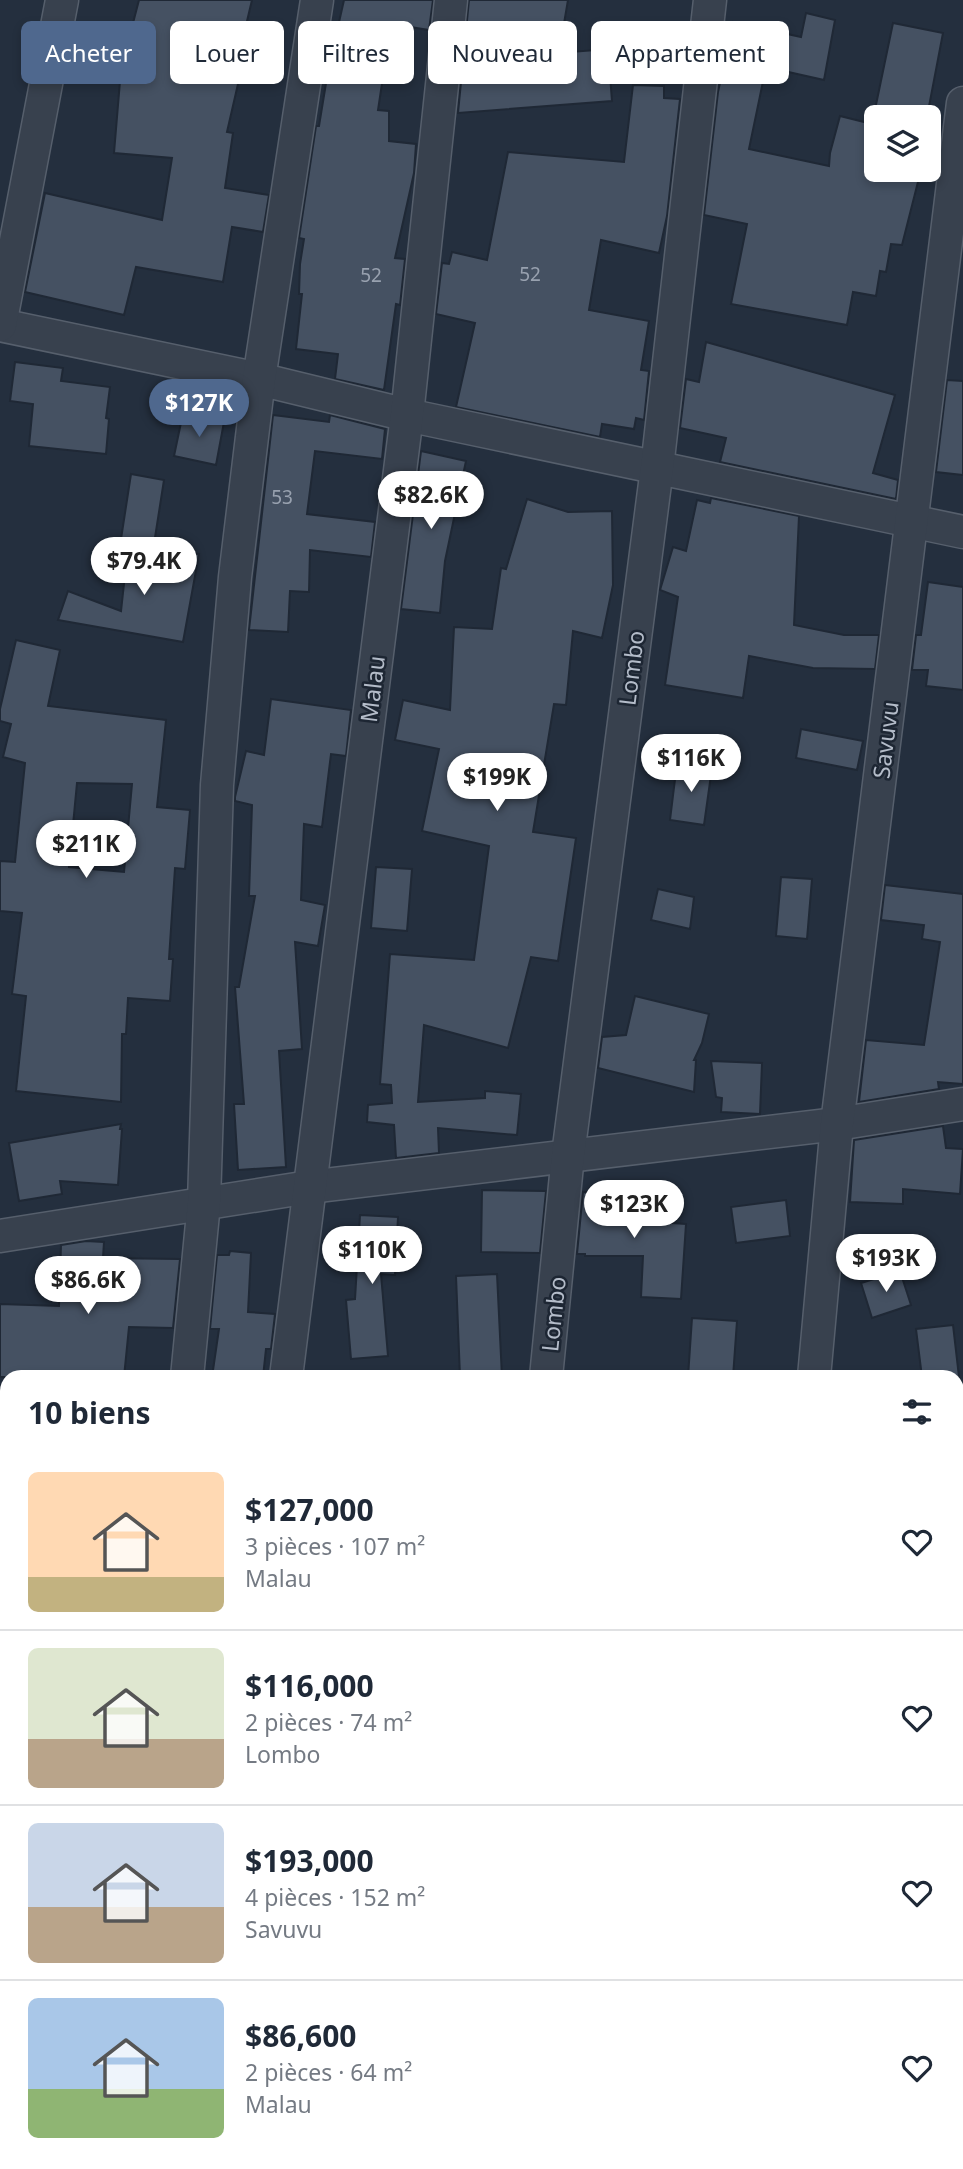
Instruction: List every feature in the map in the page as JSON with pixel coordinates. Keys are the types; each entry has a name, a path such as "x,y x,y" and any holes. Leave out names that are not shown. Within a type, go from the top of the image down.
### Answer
{"street":[{"path":"62,0 0,325 259,379 407,415 963,532"},
{"path":"188,1370 204,1203 217,785 235,577 259,379 317,0"},
{"name":"Malau","path":"287,1370 407,415 451,0"},
{"name":"Lombo","path":"547,1370 568,1155 657,468 710,0"},
{"name":"Savuvu","path":"815,1370 837,1124 963,103"},
{"path":"0,1236 309,1187 837,1124 963,1104"}],"building":[{"path":"139,0 252,0 247,21 170,21 170,84 238,84 227,132 233,133 225,188 269,195 263,232 232,227 223,282 136,267 124,315 25,292 45,193 162,220 172,158 114,153 120,84 156,84 156,21 134,21"},
{"path":"344,0 433,0 428,30 414,28 414,21 339,21"},
{"path":"469,0 568,0 564,21 467,21"},
{"path":"806,13 835,20 824,80 789,72 789,34 801,37"},
{"path":"893,23 943,33 929,105 876,105"},
{"path":"591,50 591,84 611,84 612,101 458,113 461,84 577,84 577,52"},
{"path":"326,84 382,84 378,110 389,111 389,141 416,144 414,173 395,258 405,259 400,305 396,304 384,390 335,379 338,354 296,349 302,294 299,294 300,264 304,239 299,238 316,126 319,126"},
{"path":"720,84 762,84 749,149 829,166 840,116 864,122 864,182 918,182 902,245 891,244 886,272 880,271 876,296 853,292 847,325 731,304 747,224 704,215"},
{"path":"633,85 664,86 664,98 680,99 667,216 659,253 601,240 589,310 649,321 641,370 649,371 644,420 636,418 634,429 602,424 600,437 456,407 475,323 436,314 442,263 449,264 452,252 487,260 508,152 624,162"},
{"path":"706,342 895,395 873,473 898,480 896,499 720,462 726,438 680,428 686,379 699,382"},
{"path":"15,362 63,368 61,381 110,387 106,418 109,419 106,454 29,446 33,404 10,401"},
{"path":"947,380 963,381 963,475 936,472"},
{"path":"183,413 224,422 216,465 174,456"},
{"path":"273,415 329,422 330,415 385,429 382,459 315,451 307,514 375,522 371,557 310,550 309,592 290,591 288,632 249,630"},
{"path":"421,451 466,461 445,561 440,613 401,609"},
{"path":"131,474 164,480 154,544 121,539"},
{"path":"711,498 799,516 794,625 844,635 879,635 875,669 813,668 749,656 743,698 665,685 678,597 660,590 673,547 686,551 697,500 710,503"},
{"path":"527,499 568,512 612,511 613,585 602,638 573,631 566,705 554,704 533,832 576,838 558,961 531,957 508,1048 424,1025 418,1102 485,1098 485,1091 521,1094 517,1135 438,1128 439,1153 396,1158 394,1125 367,1122 368,1105 392,1103 391,1085 380,1084 390,954 474,960 489,846 422,831 439,749 395,740 403,700 450,710 454,627 492,629 501,568 506,569"},
{"path":"128,547 199,554 183,642 58,620 68,591 121,611"},
{"path":"928,582 963,587 963,690 926,686 928,670 912,670 916,635 921,635"},
{"path":"16,640 60,650 48,706 166,720 157,807 190,810 185,869 175,868 169,959 173,959 170,1001 128,998 126,1034 122,1034 121,1102 16,1091 26,996 12,994 22,913 0,911 0,861 15,862 25,763 3,757 11,724 0,721 0,709","holes":["77,783 132,784 124,872 69,867"]},
{"path":"271,699 351,710 346,756 331,754 322,827 304,824 301,900 325,905 318,946 295,942 302,1049 279,1051 286,1167 238,1170 234,1104 244,1104 235,987 239,987 255,896 249,896 252,805 235,801 235,797 246,751 264,755"},
{"path":"801,729 863,741 857,770 796,758"},
{"path":"677,763 712,768 704,825 670,820"},
{"path":"376,867 412,869 407,931 371,928"},
{"path":"781,877 812,879 807,939 776,936"},
{"path":"885,885 963,894 963,1084 938,1082 939,1089 859,1102 866,1040 924,1045 940,942 922,939 924,925 881,920"},
{"path":"658,889 694,897 690,929 651,920"},
{"path":"635,996 709,1014 702,1043 694,1060 694,1092 598,1068 602,1037 626,1035"},
{"path":"711,1061 762,1063 760,1114 721,1112 722,1098 716,1097"},
{"path":"121,1124 118,1185 60,1181 62,1194 19,1201 9,1143"},
{"path":"943,1126 946,1148 963,1149 960,1194 903,1189 903,1204 850,1202 854,1140"},
{"path":"482,1190 546,1191 540,1253 481,1252"},
{"path":"583,1192 641,1193 644,1221 686,1224 681,1299 641,1297 643,1256 577,1254"},
{"path":"786,1200 790,1236 736,1243 731,1207"},
{"path":"360,1215 398,1217 395,1275 381,1274 388,1356 351,1359 346,1300 355,1299"},
{"path":"86,1241 104,1242 103,1258 180,1259 173,1328 129,1327 125,1370 0,1370 0,1304 59,1306 61,1245"},
{"path":"230,1251 251,1253 248,1312 275,1314 271,1349 266,1349 264,1370 213,1370 219,1329 210,1329 217,1255 229,1255"},
{"path":"900,1271 911,1305 872,1318 861,1283"},
{"path":"497,1274 502,1370 460,1370 456,1276"},
{"path":"692,1318 737,1321 734,1370 688,1370"},
{"path":"953,1325 958,1370 921,1370 916,1329"}]}
